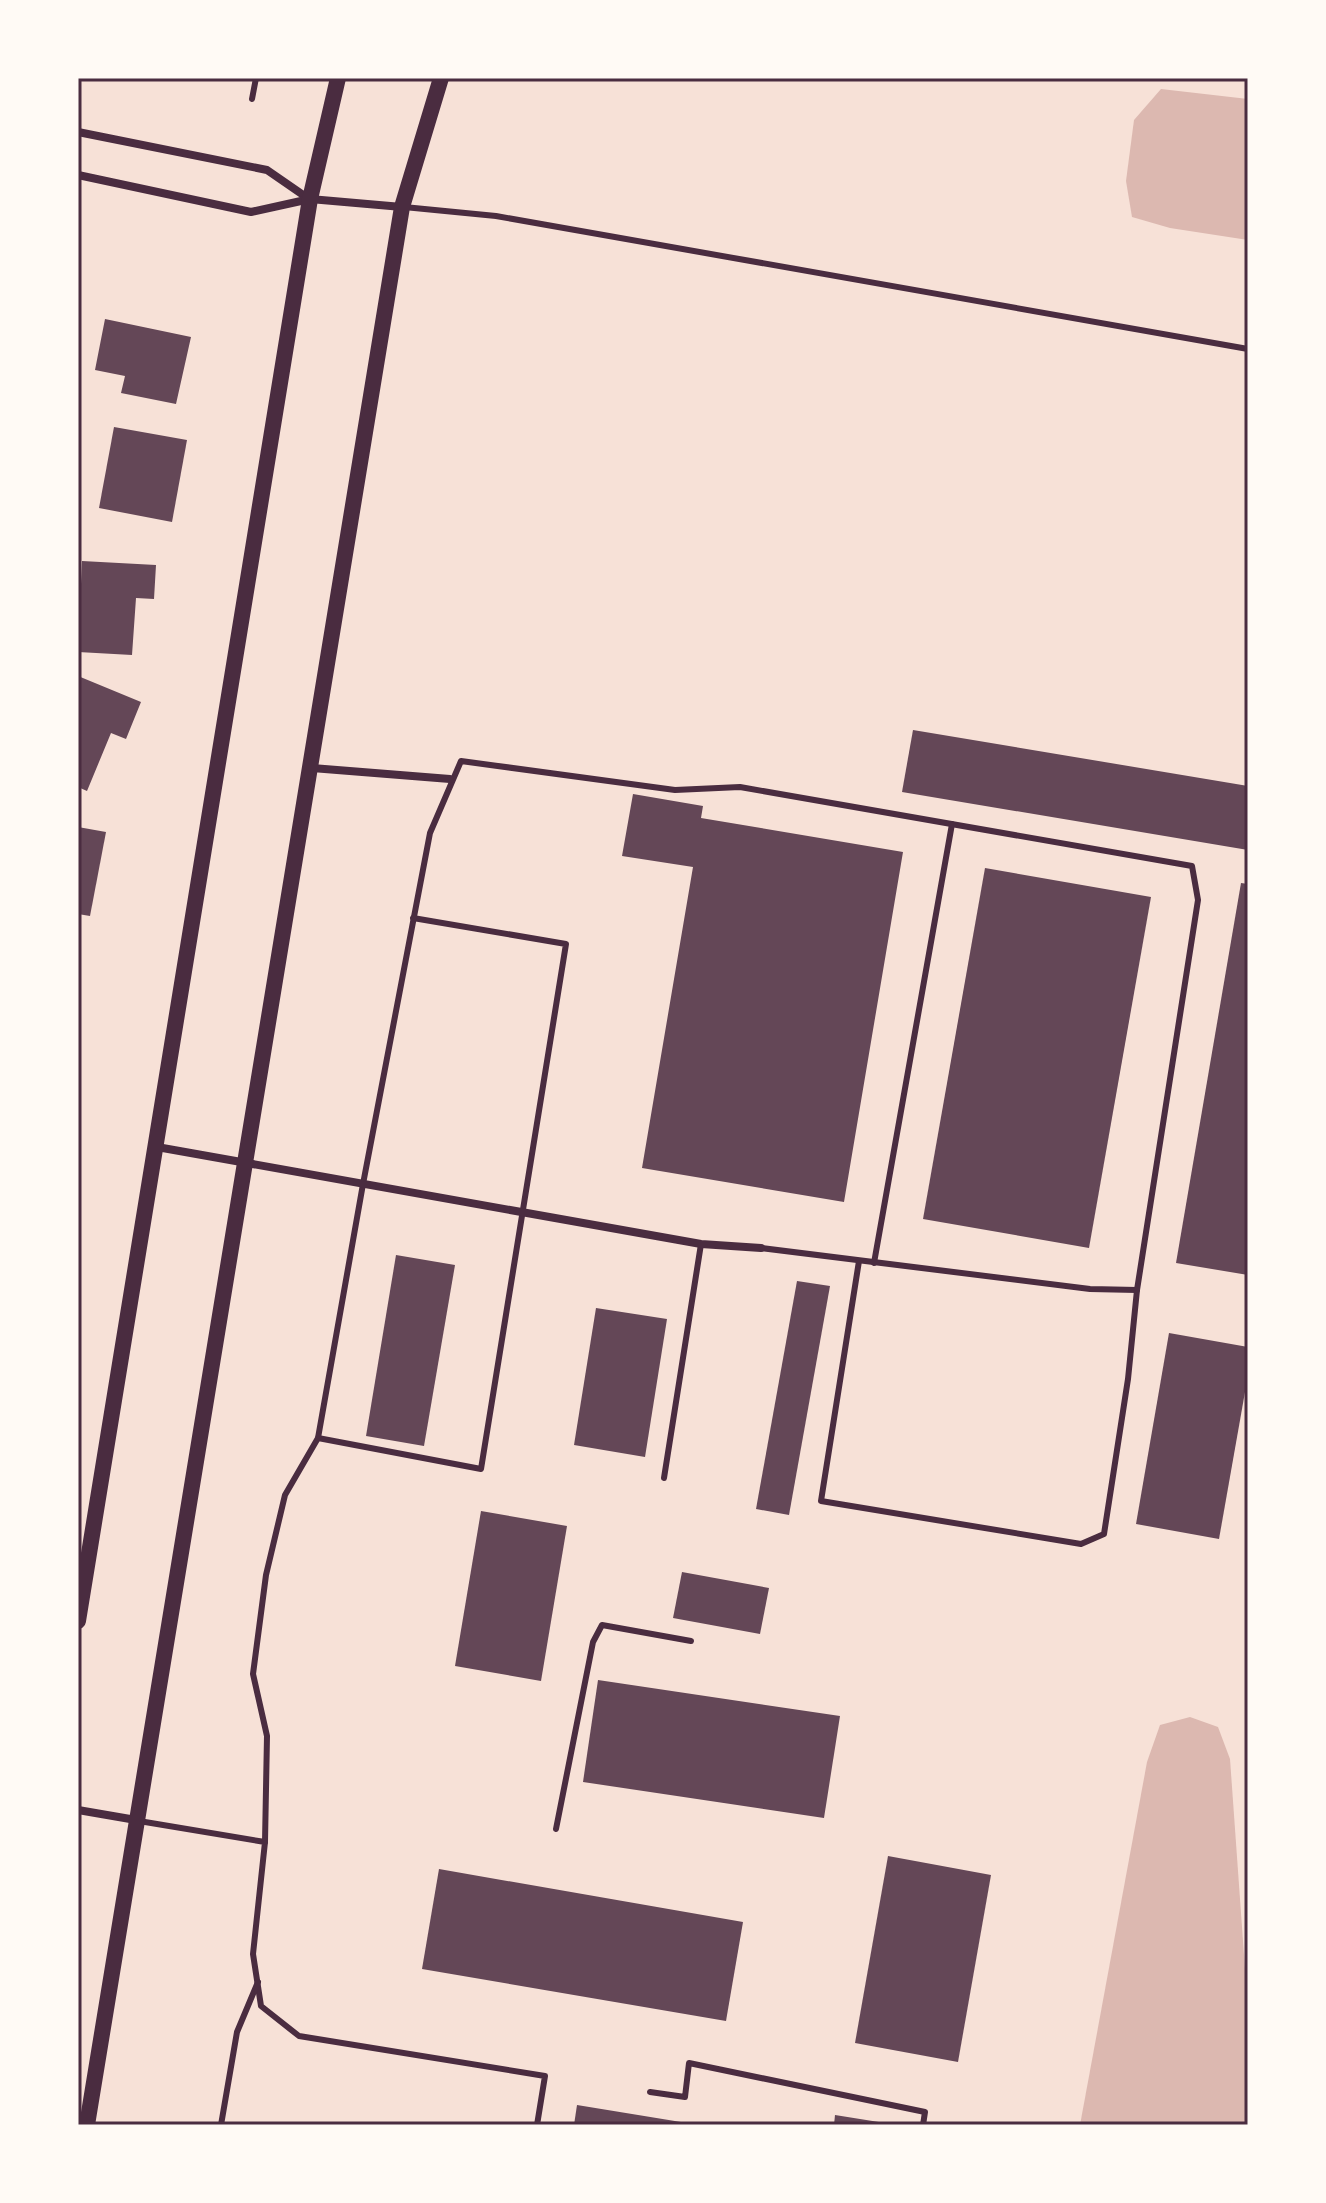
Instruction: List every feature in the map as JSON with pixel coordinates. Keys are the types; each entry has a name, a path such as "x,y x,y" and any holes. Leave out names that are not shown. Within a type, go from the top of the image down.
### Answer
{"main road":[{"path":"78,1621 310,199 338,78"},
{"path":"87,2125 402,207 441,78"}],"street":[{"path":"78,132 267,170 310,199"},
{"path":"78,175 251,212 310,199 402,207"},
{"path":"312,768 450,779"},
{"path":"157,1147 701,1244 761,1248"},
{"path":"78,1810 138,1821"}],"lane":[{"path":"252,99 256,78"},
{"path":"402,207 496,216 1248,349"},
{"path":"537,2125 545,2076 299,2036 261,2006 253,1954 265,1842 267,1736 253,1674 266,1575 285,1495 318,1438 430,833 450,779 461,761 675,790 740,787 1192,866 1198,900 1137,1290 1128,1379 1104,1534 1081,1544 821,1501 859,1261"},
{"path":"874,1263 952,824"},
{"path":"318,1438 481,1469 566,944 413,918"},
{"path":"664,1478 701,1244"},
{"path":"761,1248 1090,1289 1137,1290"},
{"path":"556,1829 593,1642 602,1625 691,1641"},
{"path":"138,1821 265,1842"},
{"path":"221,2125 237,2032 258,1982"},
{"path":"650,2092 685,2097 689,2063 925,2112 923,2125"}],"shaded area":[{"path":"1161,89 1248,99 1248,240 1170,228 1132,217 1126,181 1134,120"},
{"path":"1190,1717 1218,1727 1230,1759 1248,2011 1248,2125 1080,2125 1147,1762 1160,1725"}],"building":[{"path":"105,319 191,337 176,404 121,393 125,376 95,370"},
{"path":"114,427 187,440 172,522 99,508"},
{"path":"82,561 156,565 154,599 136,598 132,655 78,652"},
{"path":"78,676 141,702 126,739 111,733 87,791 78,787"},
{"path":"913,730 1248,786 1248,850 902,792"},
{"path":"633,794 703,806 701,818 903,852 844,1202 642,1168 693,867 622,856"},
{"path":"78,827 106,832 90,916 78,914"},
{"path":"985,868 1151,897 1089,1248 923,1219"},
{"path":"1241,883 1248,884 1248,1275 1176,1263"},
{"path":"396,1255 455,1265 424,1446 366,1436"},
{"path":"797,1281 830,1286 789,1515 756,1509"},
{"path":"596,1308 667,1319 645,1457 574,1445"},
{"path":"1169,1333 1248,1347 1248,1375 1219,1539 1136,1524"},
{"path":"481,1511 567,1526 541,1681 455,1666"},
{"path":"682,1572 769,1588 760,1634 673,1618"},
{"path":"598,1680 840,1716 824,1818 583,1782"},
{"path":"888,1856 991,1875 958,2062 855,2043"},
{"path":"439,1869 743,1922 726,2021 422,1969"},
{"path":"577,2105 687,2123 687,2125 574,2125"},
{"path":"835,2115 885,2123 885,2125 834,2125"}]}
